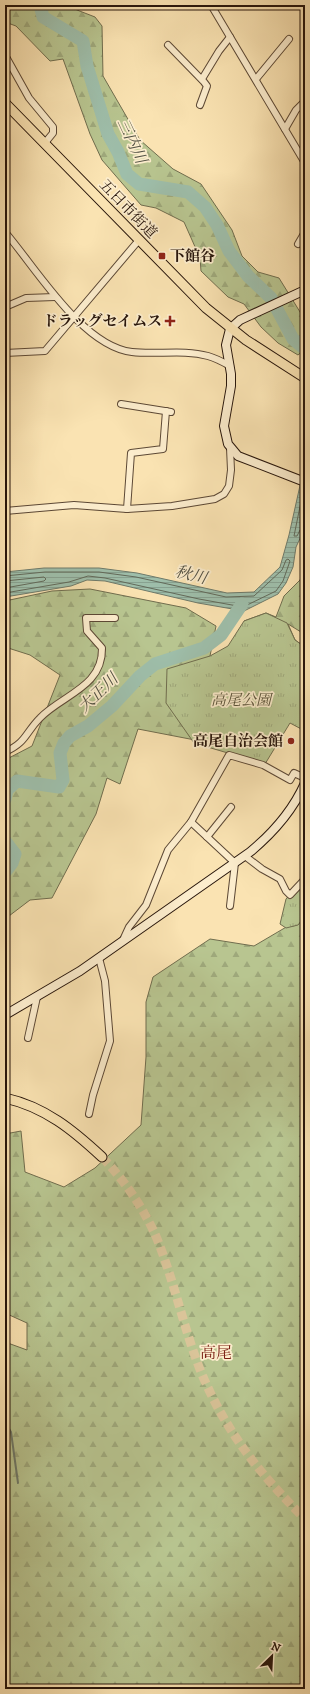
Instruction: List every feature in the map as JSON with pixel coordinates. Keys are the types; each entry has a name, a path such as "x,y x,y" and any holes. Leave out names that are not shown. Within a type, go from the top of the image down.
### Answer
{"main road":[{"name":"五日市街道","path":"5,103 197,299 230,329 272,358 305,378"},
{"path":"5,1098 30,1106 54,1118 70,1128 102,1157"}],"street":[{"path":"211,5 305,163"},
{"path":"202,79 219,51 230,37"},
{"path":"256,79 289,39"},
{"path":"168,45 202,79 207,86 200,105"},
{"path":"5,55 29,98 53,127 53,133 44,144"},
{"path":"285,129 296,110 305,101"},
{"path":"5,232 55,297 96,337 108,345 120,350 132,352 196,353 209,356 230,366"},
{"path":"298,244 305,232"},
{"path":"5,352 45,351 139,240"},
{"path":"5,511 74,504 127,509 172,506 221,497 229,486 231,470 230,448 225,437 224,426 231,386 230,366 226,345 230,329 237,322 262,309 305,290"},
{"path":"5,307 26,298 55,297"},
{"path":"121,404 169,411 163,449 131,453 127,509"},
{"path":"230,448 241,458 305,482"},
{"path":"5,752 23,741 39,719 50,709 82,688 92,678 102,659 102,648 87,631 86,618 115,618"},
{"path":"122,942 129,927 146,905 168,850 191,822 229,754 263,765 290,780 294,773 305,778"},
{"path":"5,1015 80,971 245,856 285,817 295,803 305,783"},
{"path":"207,837 231,807"},
{"path":"191,822 235,863"},
{"path":"245,856 262,869 280,879 286,892 290,895 305,879"},
{"path":"230,906 235,863"},
{"path":"89,1114 93,1095 110,1041 106,981 99,958"},
{"path":"28,1038 36,997"}],"green space":[{"path":"5,5 69,5 95,17 102,26 103,76 140,140 173,169 201,184 232,230 242,256 258,272 279,278 305,320 305,349 298,355 278,343 261,327 244,304 228,297 201,271 200,258 184,222 156,208 141,205 102,160 90,134 63,59 50,61 16,26 5,22"},
{"path":"305,570 305,638 301,632 288,624 295,640 305,647 244,621 266,613 276,617 284,596 300,580"},
{"path":"90,589 186,608 216,626 210,656 227,680 195,740 138,729 120,784 107,778 96,814 52,898 30,900 5,919 5,760 32,746 60,675 30,655 5,647 5,601 52,591"},
{"name":"高尾公園","path":"266,613 287,623 295,640 305,647 305,731 290,723 265,764 194,743 166,703 167,669 210,656 228,646 244,621"},
{"path":"301,882 305,886 305,916 298,925 286,928 280,924 286,899"},
{"path":"305,916 305,1689 5,1689 5,1342 27,1350 27,1323 5,1313 5,1134 21,1131 25,1172 64,1187 95,1168 141,1125 146,1057 146,1002 153,977 210,939 254,946"}],"water":[{"path":"285,326 305,345 305,355 288,339"},
{"path":"305,463 305,528 296,547 293,567 286,583 278,594 244,611 198,603 105,581 87,580 71,586 5,597 5,572 44,568 99,568 137,573 227,593 254,592 280,567 289,535"}],"waterway":[{"name":"三内川","path":"40,5 43,17 83,41 87,66 108,134 118,152 127,174 139,184 188,192 205,207 217,225 229,251 248,276 271,298 293,339 305,349"},
{"name":"大正川","path":"5,799 7,790 17,781 59,787 63,780 60,753 64,743 70,736 88,726 112,706 140,676 155,664 204,648 221,635 242,604"},
{"name":"大正川","path":"5,841 15,854 12,863 5,872"},
{"path":"5,1422 11,1432 18,1483"}],"tunnel":[{"path":"102,1157 132,1194 155,1234 168,1268 201,1372 221,1414 258,1468 305,1519"}],"place":[{"name":"下館谷","path":"162,256"},
{"name":"ドラッグセイムス","path":"170,321"},
{"name":"高尾自治会館","path":"291,741"}],"district":[{"name":"高尾","path":"216,1353"}],"water label":[{"name":"秋川","path":"191,575"}]}
